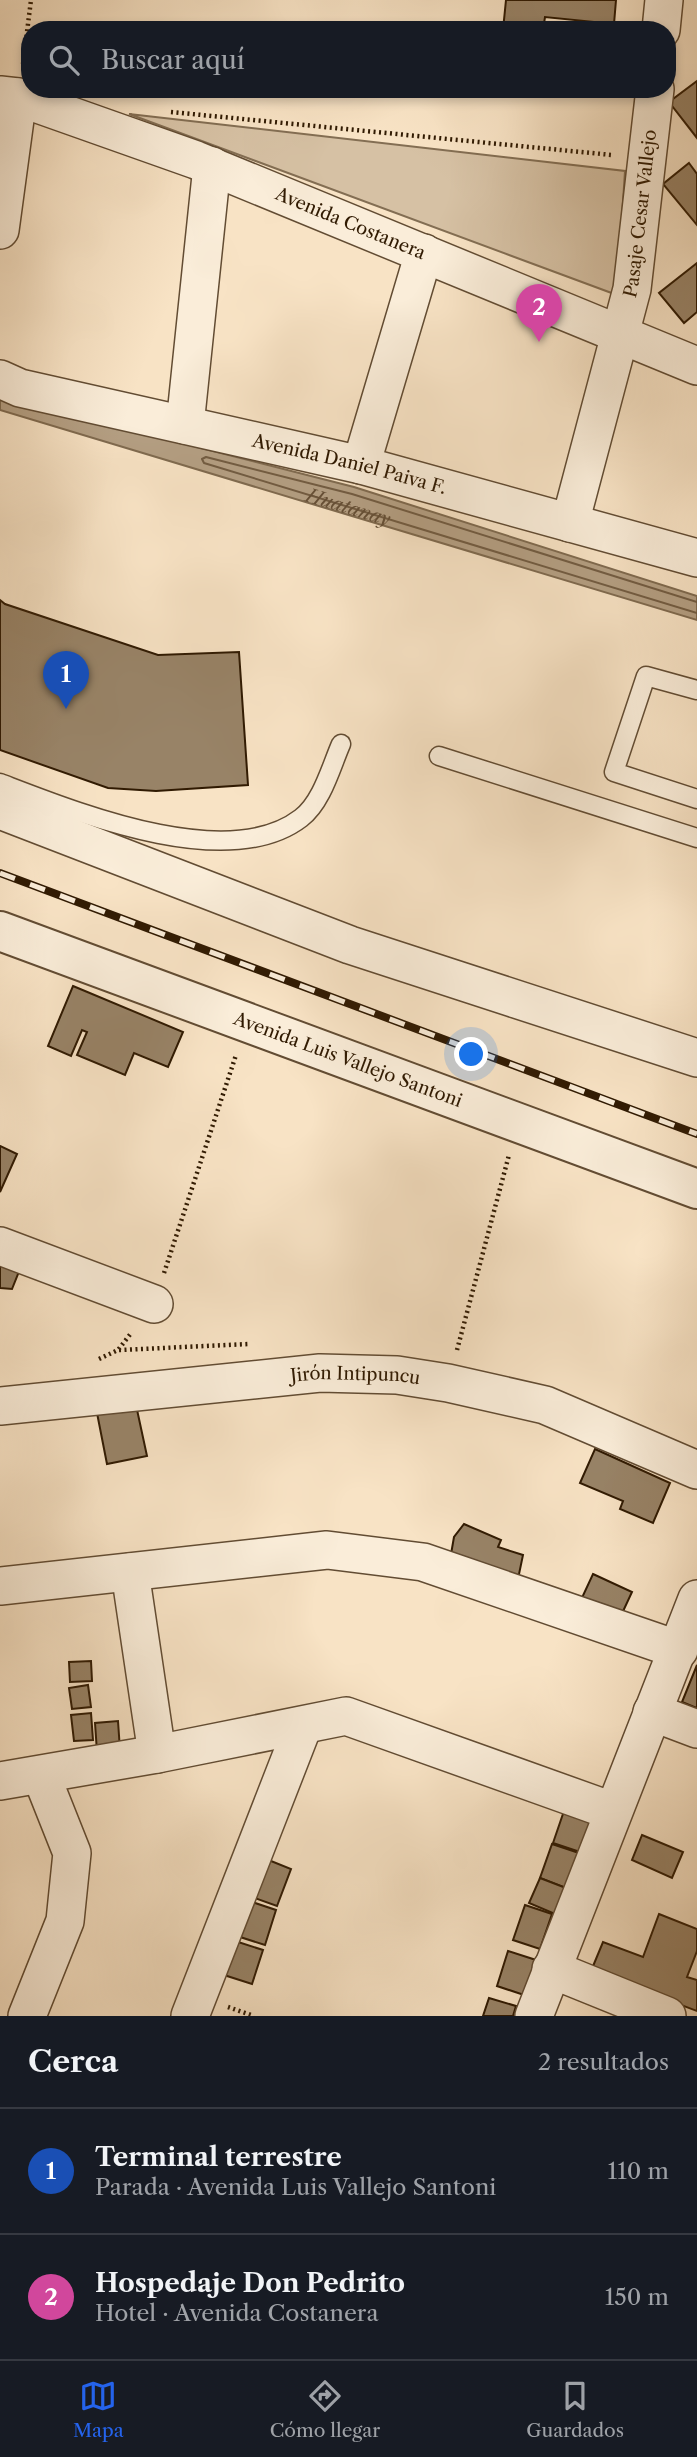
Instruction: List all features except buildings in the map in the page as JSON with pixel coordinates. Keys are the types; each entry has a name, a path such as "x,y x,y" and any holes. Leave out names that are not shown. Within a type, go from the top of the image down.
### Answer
{"street":[{"path":"662,21 664,0"},
{"name":"Avenida Costanera","path":"9,97 212,166 697,366"},
{"path":"0,230 9,97"},
{"name":"Pasaje Cesar Vallejo","path":"570,523 632,289 654,98"},
{"path":"186,425 212,166"},
{"path":"361,464 424,253"},
{"name":"Avenida Daniel Paiva F.","path":"0,379 20,388 361,464 697,558"},
{"path":"0,810 349,945 697,1058"},
{"name":"Avenida Luis Vallejo Santoni","path":"0,931 697,1189"},
{"path":"0,1246 154,1304"},
{"name":"Jirón Intipuncu","path":"0,1406 320,1373 397,1376 448,1383 545,1405 697,1470"},
{"path":"0,1586 327,1550 376,1554 424,1562 679,1650"},
{"path":"130,1572 157,1754"},
{"path":"534,2016 697,1599"},
{"path":"652,1712 697,1729"},
{"path":"0,1781 157,1754 346,1716 612,1811"},
{"path":"190,2016 303,1726"},
{"path":"27,2016 65,1921 72,1853 41,1775"},
{"path":"551,1969 667,2016"}],"lane":[{"path":"697,690 646,676 614,772 697,799"},
{"path":"0,783 89,816 161,836 219,840 268,836 302,817 321,790 341,744"},
{"path":"439,756 697,838"}],"path":[{"path":"26,21 31,0"},
{"path":"9,97 21,44"},
{"path":"169,112 648,159"},
{"path":"95,1362 118,1350 154,1304 247,1021"},
{"path":"448,1383 518,1124"}],"shaded area":[{"path":"129,114 625,171 617,295"}],"water":[{"name":"Huatanay","path":"0,397 354,487 697,596 697,620 0,410"}],"railway":[{"path":"0,873 697,1134"}],"place":[{"name":"Hospedaje Don Pedrito","path":"539,342"},
{"name":"Terminal terrestre","path":"66,709"}]}
